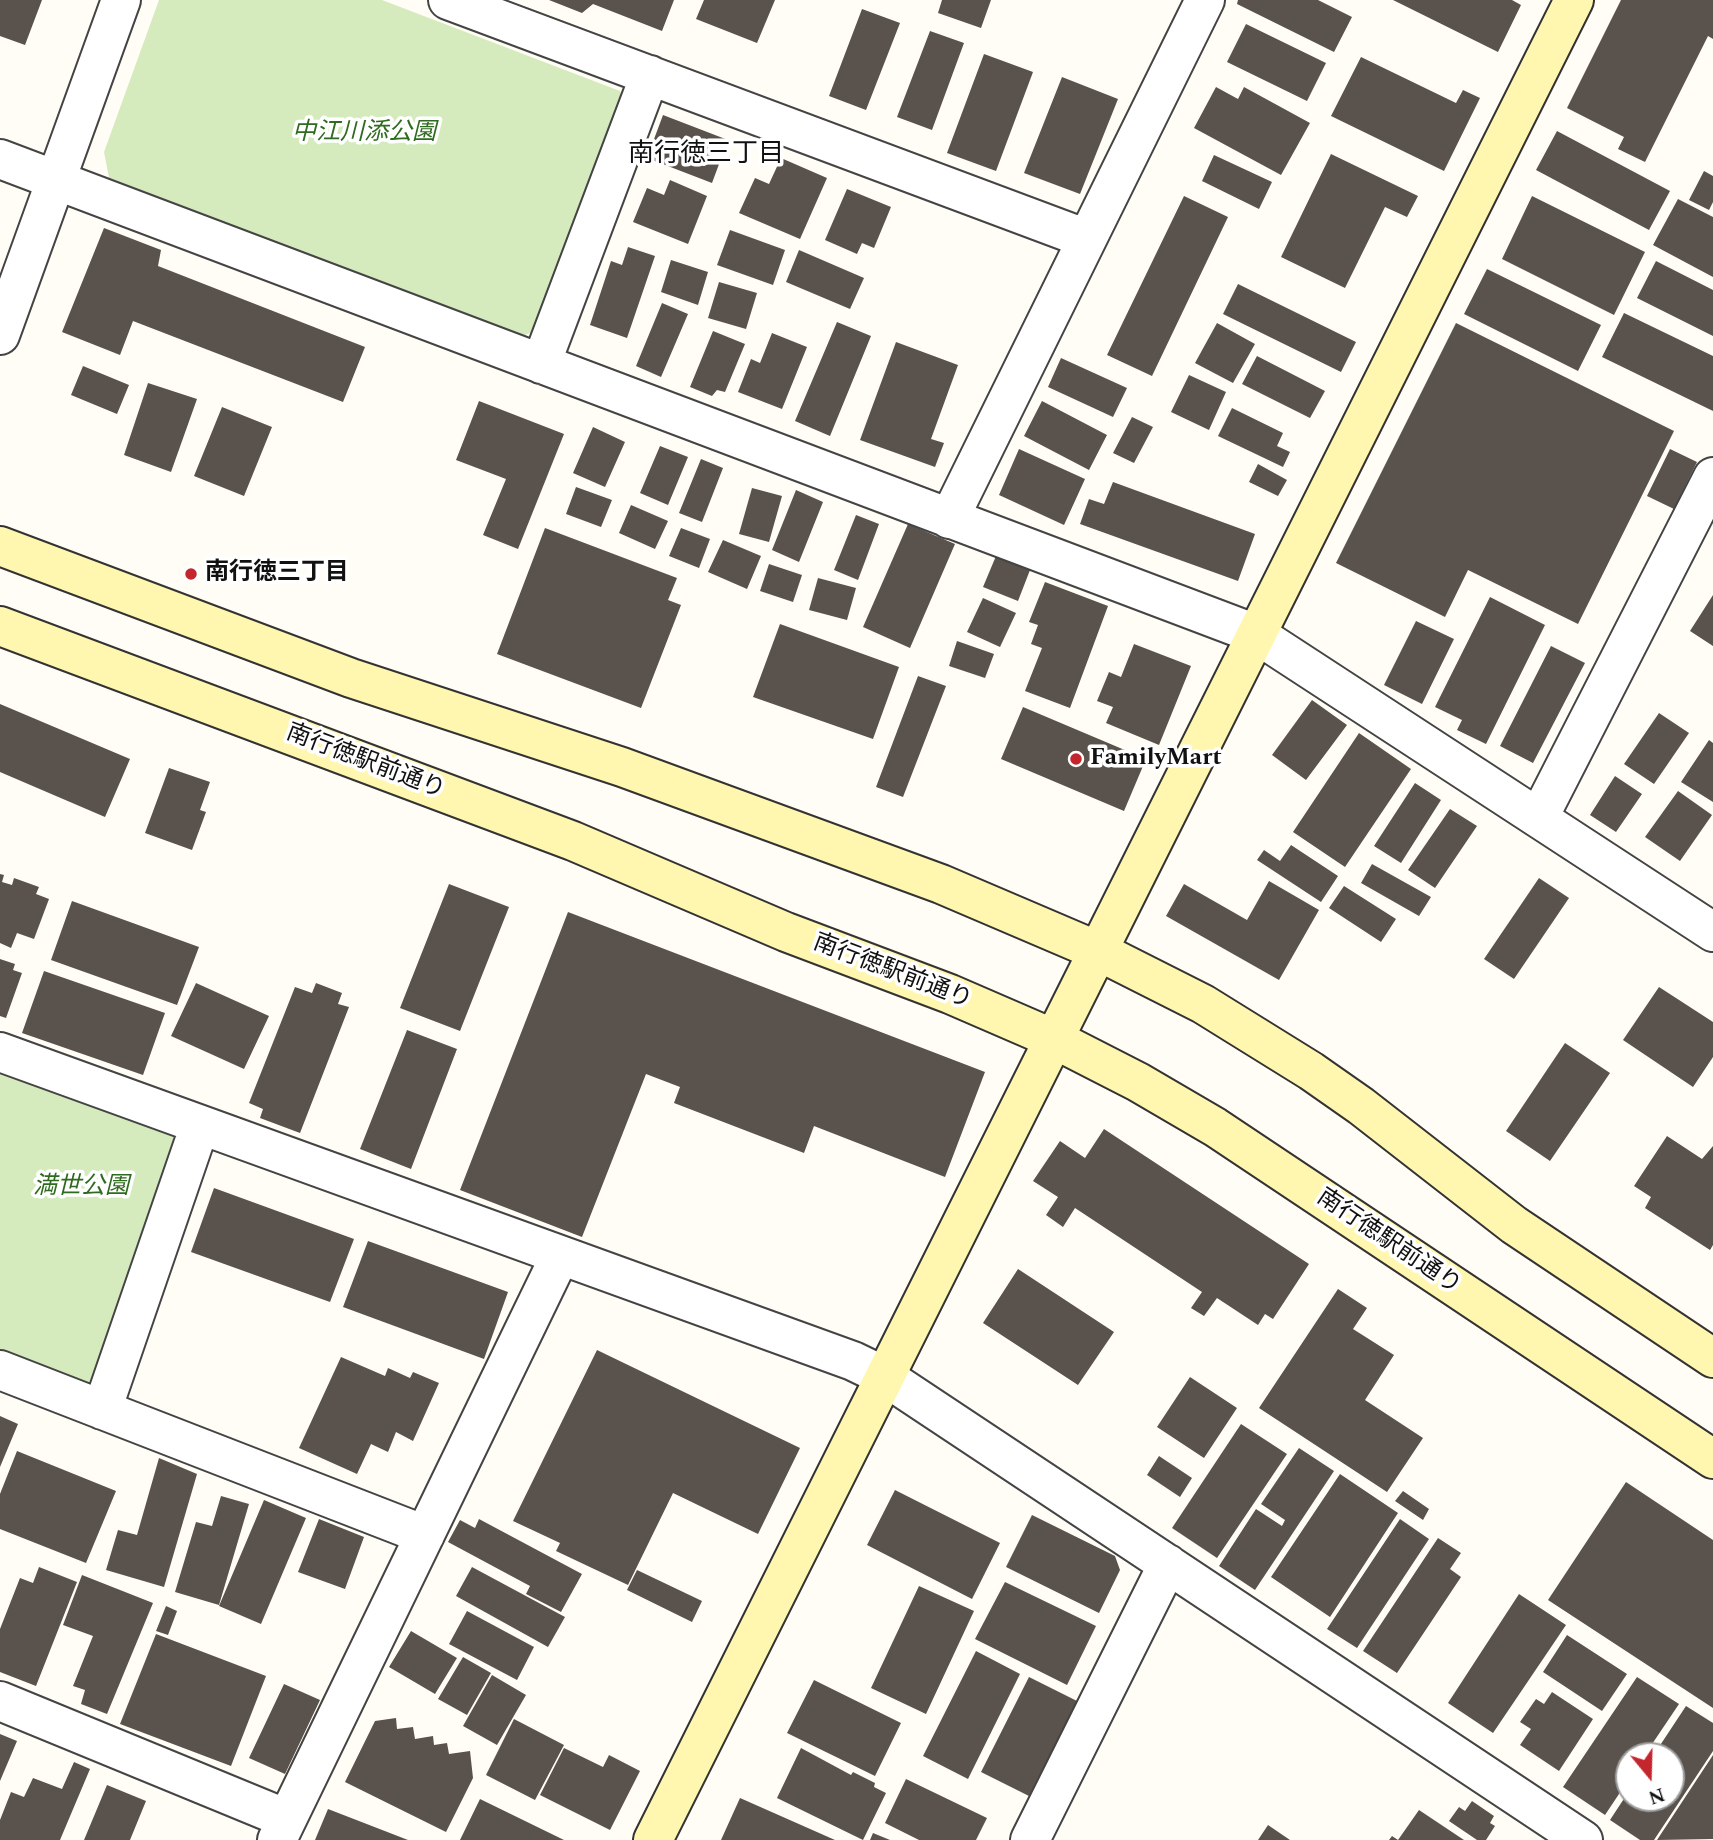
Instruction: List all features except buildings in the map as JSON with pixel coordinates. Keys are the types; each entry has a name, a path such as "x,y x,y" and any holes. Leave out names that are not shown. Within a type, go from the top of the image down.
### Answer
{"street":[{"path":"0,335 121,0"},
{"path":"448,0 1087,239"},
{"path":"948,519 1205,0"},
{"path":"653,1840 1574,0"},
{"path":"541,364 650,75"},
{"path":"0,159 1256,634 1713,932"},
{"path":"1539,817 1709,497"},
{"path":"0,547 351,678 622,767 928,879 1098,951 1203,1004 1311,1071 1361,1106 1514,1225 1713,1358"},
{"name":"南行徳駅前通り","path":"0,625 573,841 786,932 950,994 1054,1039 1138,1082 1215,1127 1713,1458"},
{"path":"0,1052 853,1361 884,1377 1583,1840"},
{"path":"102,1410 200,1125"},
{"path":"0,1701 282,1830 561,1256"},
{"path":"0,1370 425,1535"},
{"path":"1030,1840 1168,1564"}],"green space":[{"name":"中江川添公園","path":"159,0 382,0 620,91 626,109 543,328 522,336 109,178 104,152"},
{"name":"満世公園","path":"0,1070 171,1133 179,1149 100,1379 80,1386 0,1354"}],"place":[{"name":"南行徳三丁目","path":"191,574"},
{"name":"FamilyMart","path":"1076,759"}],"district":[{"name":"南行徳三丁目","path":"706,156"}]}
